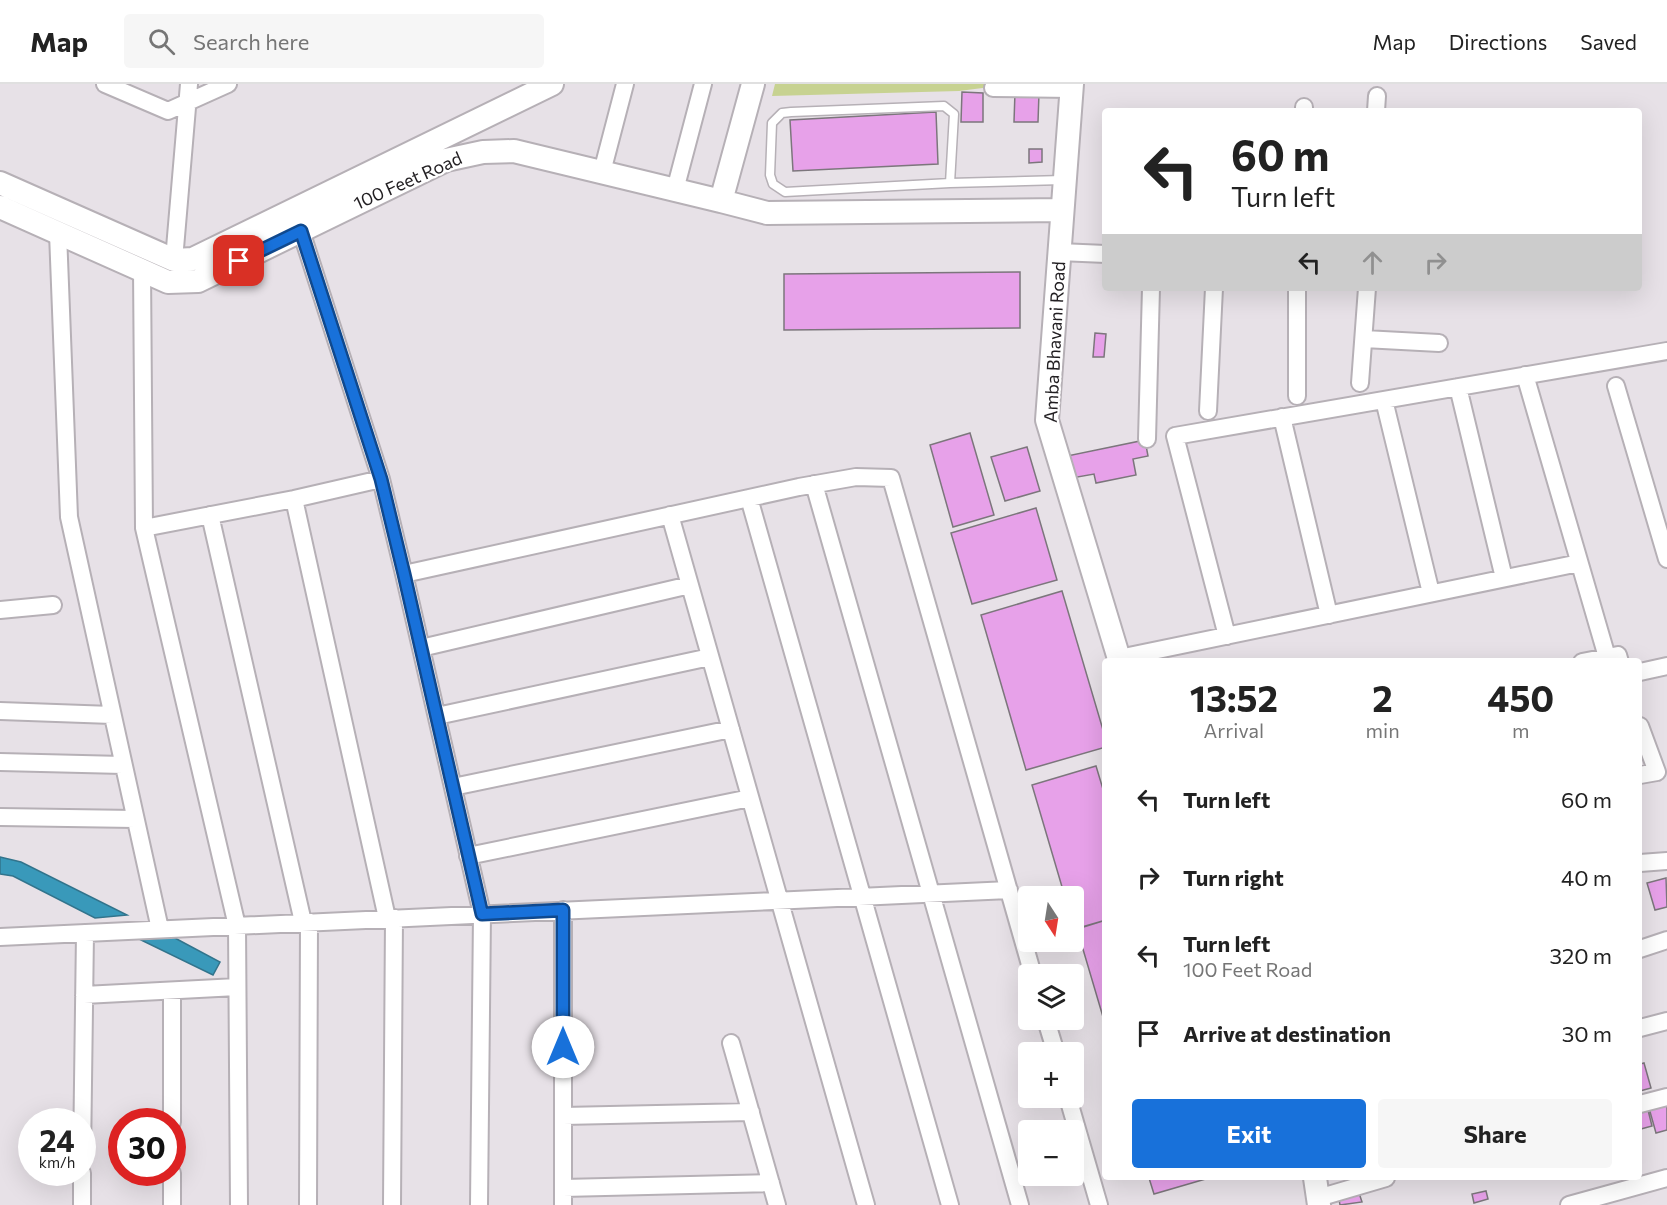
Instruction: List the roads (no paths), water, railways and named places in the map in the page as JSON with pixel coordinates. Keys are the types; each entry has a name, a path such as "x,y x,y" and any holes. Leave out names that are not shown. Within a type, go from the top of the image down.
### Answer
{"main road":[{"name":"100 Feet Road","path":"174,260 193,259 552,84"},
{"path":"721,201 753,84"},
{"name":"Amba Bhavani Road","path":"1072,86 1047,420 1118,658"},
{"name":"100 Feet Road","path":"0,207 168,282 198,281 446,160 483,152 514,152 766,213 1062,210"},
{"path":"0,183 174,260"}],"street":[{"path":"106,84 168,111 228,84"},
{"path":"174,260 189,84"},
{"path":"602,172 625,84"},
{"path":"675,190 703,84"},
{"path":"993,88 1072,86"},
{"path":"301,231 381,479 482,914 479,1205"},
{"path":"58,233 69,517 160,929"},
{"path":"1059,252 1102,254"},
{"path":"142,269 144,528 237,926 239,1205"},
{"path":"1147,439 1151,291"},
{"path":"1208,411 1214,291"},
{"path":"1297,291 1297,396"},
{"path":"1360,383 1367,291"},
{"path":"1364,339 1439,343"},
{"path":"1227,636 1175,436 1667,351"},
{"path":"1525,375 1579,563 1613,658"},
{"path":"1616,386 1667,559"},
{"path":"1458,387 1504,578"},
{"path":"1384,400 1431,593"},
{"path":"1282,417 1329,615"},
{"path":"404,574 814,484 856,477 891,478 1030,964"},
{"path":"144,528 294,499 381,479"},
{"path":"814,484 1020,1205"},
{"path":"748,498 950,1205"},
{"path":"294,499 390,918 392,1205"},
{"path":"210,515 306,922 308,1205"},
{"path":"670,515 866,1205"},
{"path":"1128,658 1579,563"},
{"path":"421,648 690,585"},
{"path":"0,610 53,605"},
{"path":"437,716 710,657"},
{"path":"1642,672 1667,666"},
{"path":"0,711 112,715"},
{"path":"453,787 731,729"},
{"path":"1642,731 1658,772 1642,775"},
{"path":"0,762 123,765"},
{"path":"468,856 750,798"},
{"path":"0,817 135,819"},
{"path":"1642,863 1667,861"},
{"path":"0,936 1009,890"},
{"path":"563,910 563,1197 771,1183"},
{"path":"83,1108 85,933"},
{"path":"1642,948 1667,940"},
{"path":"84,995 237,987"},
{"path":"172,991 172,1108"},
{"path":"1642,1027 1667,1021"},
{"path":"731,1043 777,1205"},
{"path":"1642,1103 1667,1097"},
{"path":"1071,1108 1099,1205"},
{"path":"563,1116 751,1112"},
{"path":"1569,1205 1667,1178"},
{"path":"1317,1194 1377,1180"},
{"path":"82,1186 82,1205"},
{"path":"172,1186 172,1205"}],"lane":[{"path":"950,183 954,114 944,106 791,112 782,113 772,123 770,175 773,184 785,192 950,183 1064,180"}],"water":[{"path":"0,857 21,862 127,915 95,918 13,876 0,874"},
{"path":"173,937 220,962 213,975 141,940"}]}
